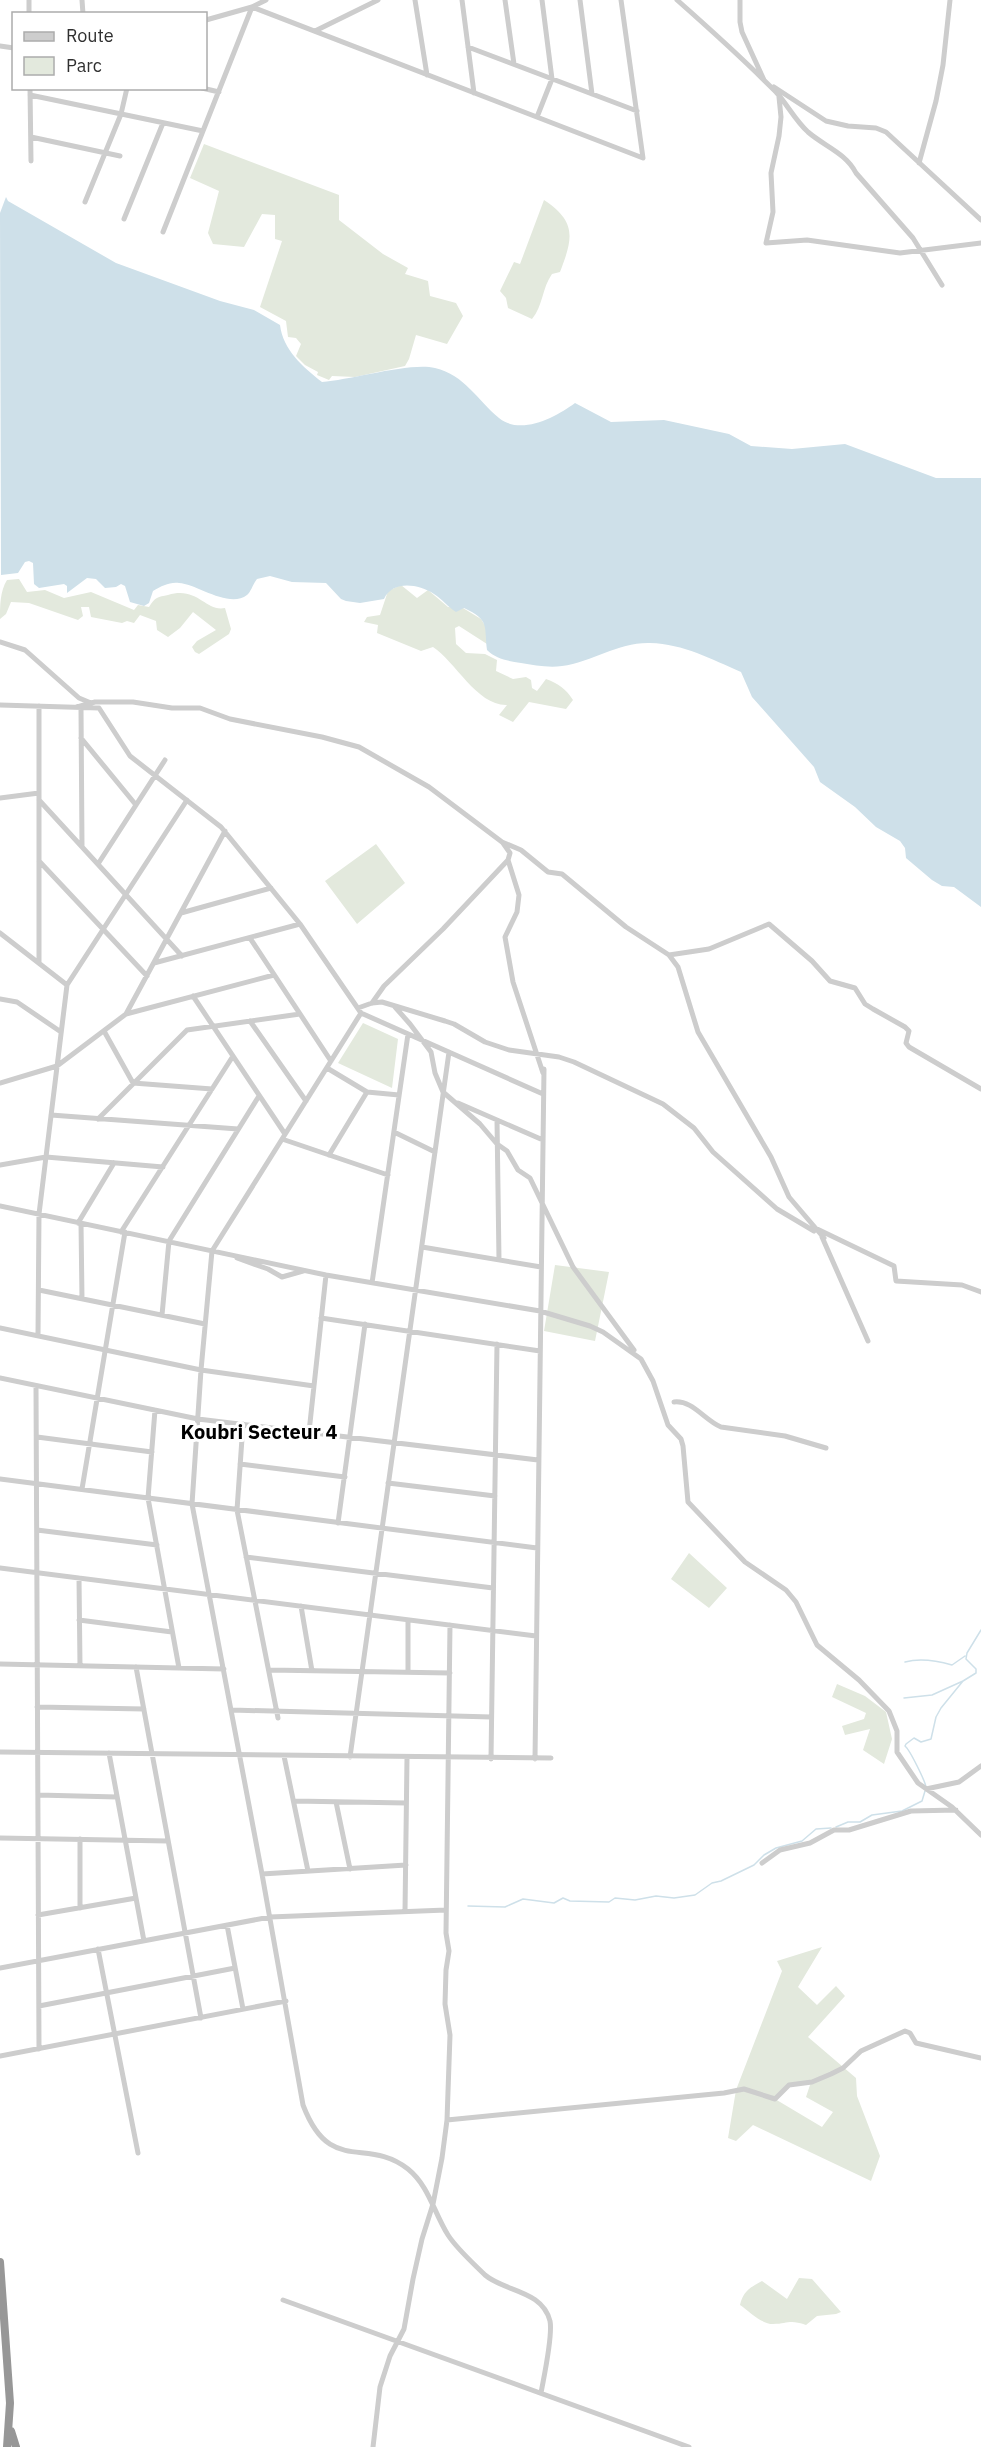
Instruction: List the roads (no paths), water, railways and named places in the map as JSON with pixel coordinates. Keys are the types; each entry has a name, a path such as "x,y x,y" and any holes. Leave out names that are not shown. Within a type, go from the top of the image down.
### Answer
{"highway":[{"path":"0,2262 10,2427 8,2447"},
{"path":"10,2427 16,2447"}],"street":[{"path":"207,20 252,7 266,0"},
{"path":"315,32 378,0"},
{"path":"415,0 428,75"},
{"path":"462,0 474,93"},
{"path":"506,0 514,64"},
{"path":"537,117 552,79 542,0"},
{"path":"580,0 592,94"},
{"path":"252,7 643,158 621,0"},
{"path":"677,0 737,53 778,95 808,132 852,165 856,173 913,238 942,285"},
{"path":"741,0 742,32 765,82 826,121 848,126 876,128 886,132 981,220"},
{"path":"919,163 943,65 950,0"},
{"path":"163,232 252,7"},
{"path":"468,47 637,111"},
{"path":"207,89 219,92"},
{"path":"85,202 121,114 127,90"},
{"path":"31,161 30,92 203,131"},
{"path":"778,95 781,117 771,173 773,212 766,243 807,240 900,253 981,243"},
{"path":"124,219 163,123"},
{"path":"31,137 120,156"},
{"path":"0,642 25,650 79,698 99,708 130,756 225,831 300,924 359,1011 543,1094"},
{"path":"79,707 91,703 133,702 172,708 200,708 230,719 322,737 359,747 429,787 502,842 521,850 548,872 562,874 626,927 669,955 678,968 698,1032 771,1157 789,1197 824,1238 868,1341"},
{"path":"0,705 96,708"},
{"path":"39,706 39,963"},
{"path":"79,707 82,847"},
{"path":"81,738 136,805"},
{"path":"98,864 165,760"},
{"path":"0,798 39,796"},
{"path":"39,796 82,847 182,956"},
{"path":"38,1336 39,1215 67,985 187,800"},
{"path":"126,1014 225,831"},
{"path":"502,842 510,853 508,860 444,929 384,986 372,1003 359,1011 327,1068 212,1251 192,1504 286,2001 303,2105 319,2137 344,2152 377,2155 400,2164 429,2194 450,2237 484,2274 524,2292 539,2303 547,2313 550,2322 541,2393"},
{"path":"508,860 519,895 517,912 505,937 513,982 535,1054 544,1072 535,1759"},
{"path":"39,861 147,976"},
{"path":"181,913 271,888"},
{"path":"154,963 300,924"},
{"path":"669,955 709,949 770,924 812,961 830,981 855,988 873,1009 909,1030 906,1043 909,1047 981,1089"},
{"path":"0,933 67,985"},
{"path":"250,938 331,1061"},
{"path":"0,1083 57,1066 126,1014 274,975"},
{"path":"193,996 260,1096 284,1137 388,1175"},
{"path":"0,999 17,1002 61,1032"},
{"path":"372,1003 382,1002 454,1024 485,1042 509,1050 559,1057 574,1062 663,1104 694,1128 713,1152 777,1209 824,1238"},
{"path":"393,1006 431,1052 435,1073 443,1094 480,1124 497,1144 507,1151 518,1170 530,1178 573,1267 641,1359 652,1381 668,1425 681,1439 688,1502 745,1562 786,1590 796,1602 817,1645 852,1673 889,1711 897,1731 897,1752 918,1783 936,1793 981,1835"},
{"path":"98,1119 187,1030 300,1014"},
{"path":"250,1021 306,1101"},
{"path":"104,1031 133,1083"},
{"path":"372,1283 408,1034"},
{"path":"350,1757 449,1052"},
{"path":"82,1490 124,1232 233,1056"},
{"path":"327,1068 368,1092 399,1095"},
{"path":"133,1083 212,1089"},
{"path":"329,1155 368,1092"},
{"path":"162,1315 169,1241 260,1096"},
{"path":"452,1100 543,1140"},
{"path":"51,1115 238,1129"},
{"path":"497,1120 499,1260"},
{"path":"394,1132 435,1152"},
{"path":"0,1165 46,1157 163,1167"},
{"path":"82,1299 79,1223 114,1163"},
{"path":"0,1206 326,1275 540,1311 603,1332 641,1359"},
{"path":"802,1224 825,1230 894,1266 896,1281 962,1285 981,1293"},
{"path":"422,1246 541,1267"},
{"path":"230,1254 282,1277 304,1270"},
{"path":"309,1432 326,1275"},
{"path":"39,1290 205,1324"},
{"path":"321,1318 540,1351"},
{"path":"339,1523 365,1324"},
{"path":"0,1328 201,1370 314,1386"},
{"path":"490,1759 497,1344"},
{"path":"0,1378 198,1419 538,1460"},
{"path":"36,1386 39,2049"},
{"path":"674,1402 687,1402 721,1428 785,1436 826,1448"},
{"path":"155,1410 148,1498 179,1668"},
{"path":"243,1424 237,1509 278,1715"},
{"path":"37,1437 152,1452"},
{"path":"240,1464 345,1477"},
{"path":"0,1479 537,1548"},
{"path":"388,1483 495,1496"},
{"path":"37,1530 157,1545"},
{"path":"246,1557 493,1588"},
{"path":"0,1568 536,1636"},
{"path":"79,1578 80,1666"},
{"path":"301,1606 312,1671"},
{"path":"79,1620 172,1632"},
{"path":"408,1620 408,1672"},
{"path":"373,2447 380,2387 397,2341 404,2329 422,2239 433,2204 447,2120 450,2035 445,2004 449,1950 446,1933 450,1625"},
{"path":"0,1664 224,1669"},
{"path":"136,1667 201,2018"},
{"path":"269,1670 450,1673"},
{"path":"38,1707 144,1709"},
{"path":"232,1710 278,1715 356,1713 491,1717"},
{"path":"0,1752 551,1758"},
{"path":"109,1753 144,1941"},
{"path":"285,1756 308,1871"},
{"path":"405,1912 407,1758"},
{"path":"926,1789 959,1782 981,1766"},
{"path":"38,1796 117,1797"},
{"path":"294,1801 406,1803"},
{"path":"336,1802 350,1869"},
{"path":"762,1863 780,1850 810,1843 834,1830 849,1830 911,1811 956,1810"},
{"path":"0,1838 168,1841"},
{"path":"80,1839 80,1908"},
{"path":"262,1874 406,1866"},
{"path":"38,1915 136,1898"},
{"path":"0,1968 270,1917 447,1910"},
{"path":"227,1925 243,2009"},
{"path":"98,1949 138,2152"},
{"path":"39,2006 235,1968"},
{"path":"0,2056 286,2001"},
{"path":"447,2120 744,2089 775,2099 789,2085 812,2082 831,2074 843,2068 861,2051 905,2031 910,2033 916,2043 981,2058"},
{"path":"283,2300 689,2447"}],"waterway":[{"path":"926,1787 905,1746 914,1738 921,1742 931,1739 936,1717 941,1708 963,1681 976,1673 976,1669 966,1659 967,1653 981,1630"},
{"path":"905,1662 929,1660 952,1665 965,1656"},
{"path":"904,1698 932,1695 963,1681"},
{"path":"836,1827 848,1822 860,1822 872,1815 902,1811 922,1801 925,1791"},
{"path":"468,1906 505,1907 523,1899 554,1903 563,1898 570,1901 609,1902 615,1898 635,1900 656,1896 674,1898 695,1895 712,1883 754,1865 776,1848 802,1841 816,1829 831,1828"}],"district":[{"name":"Koubri Secteur 4","path":"259,1432"}]}
